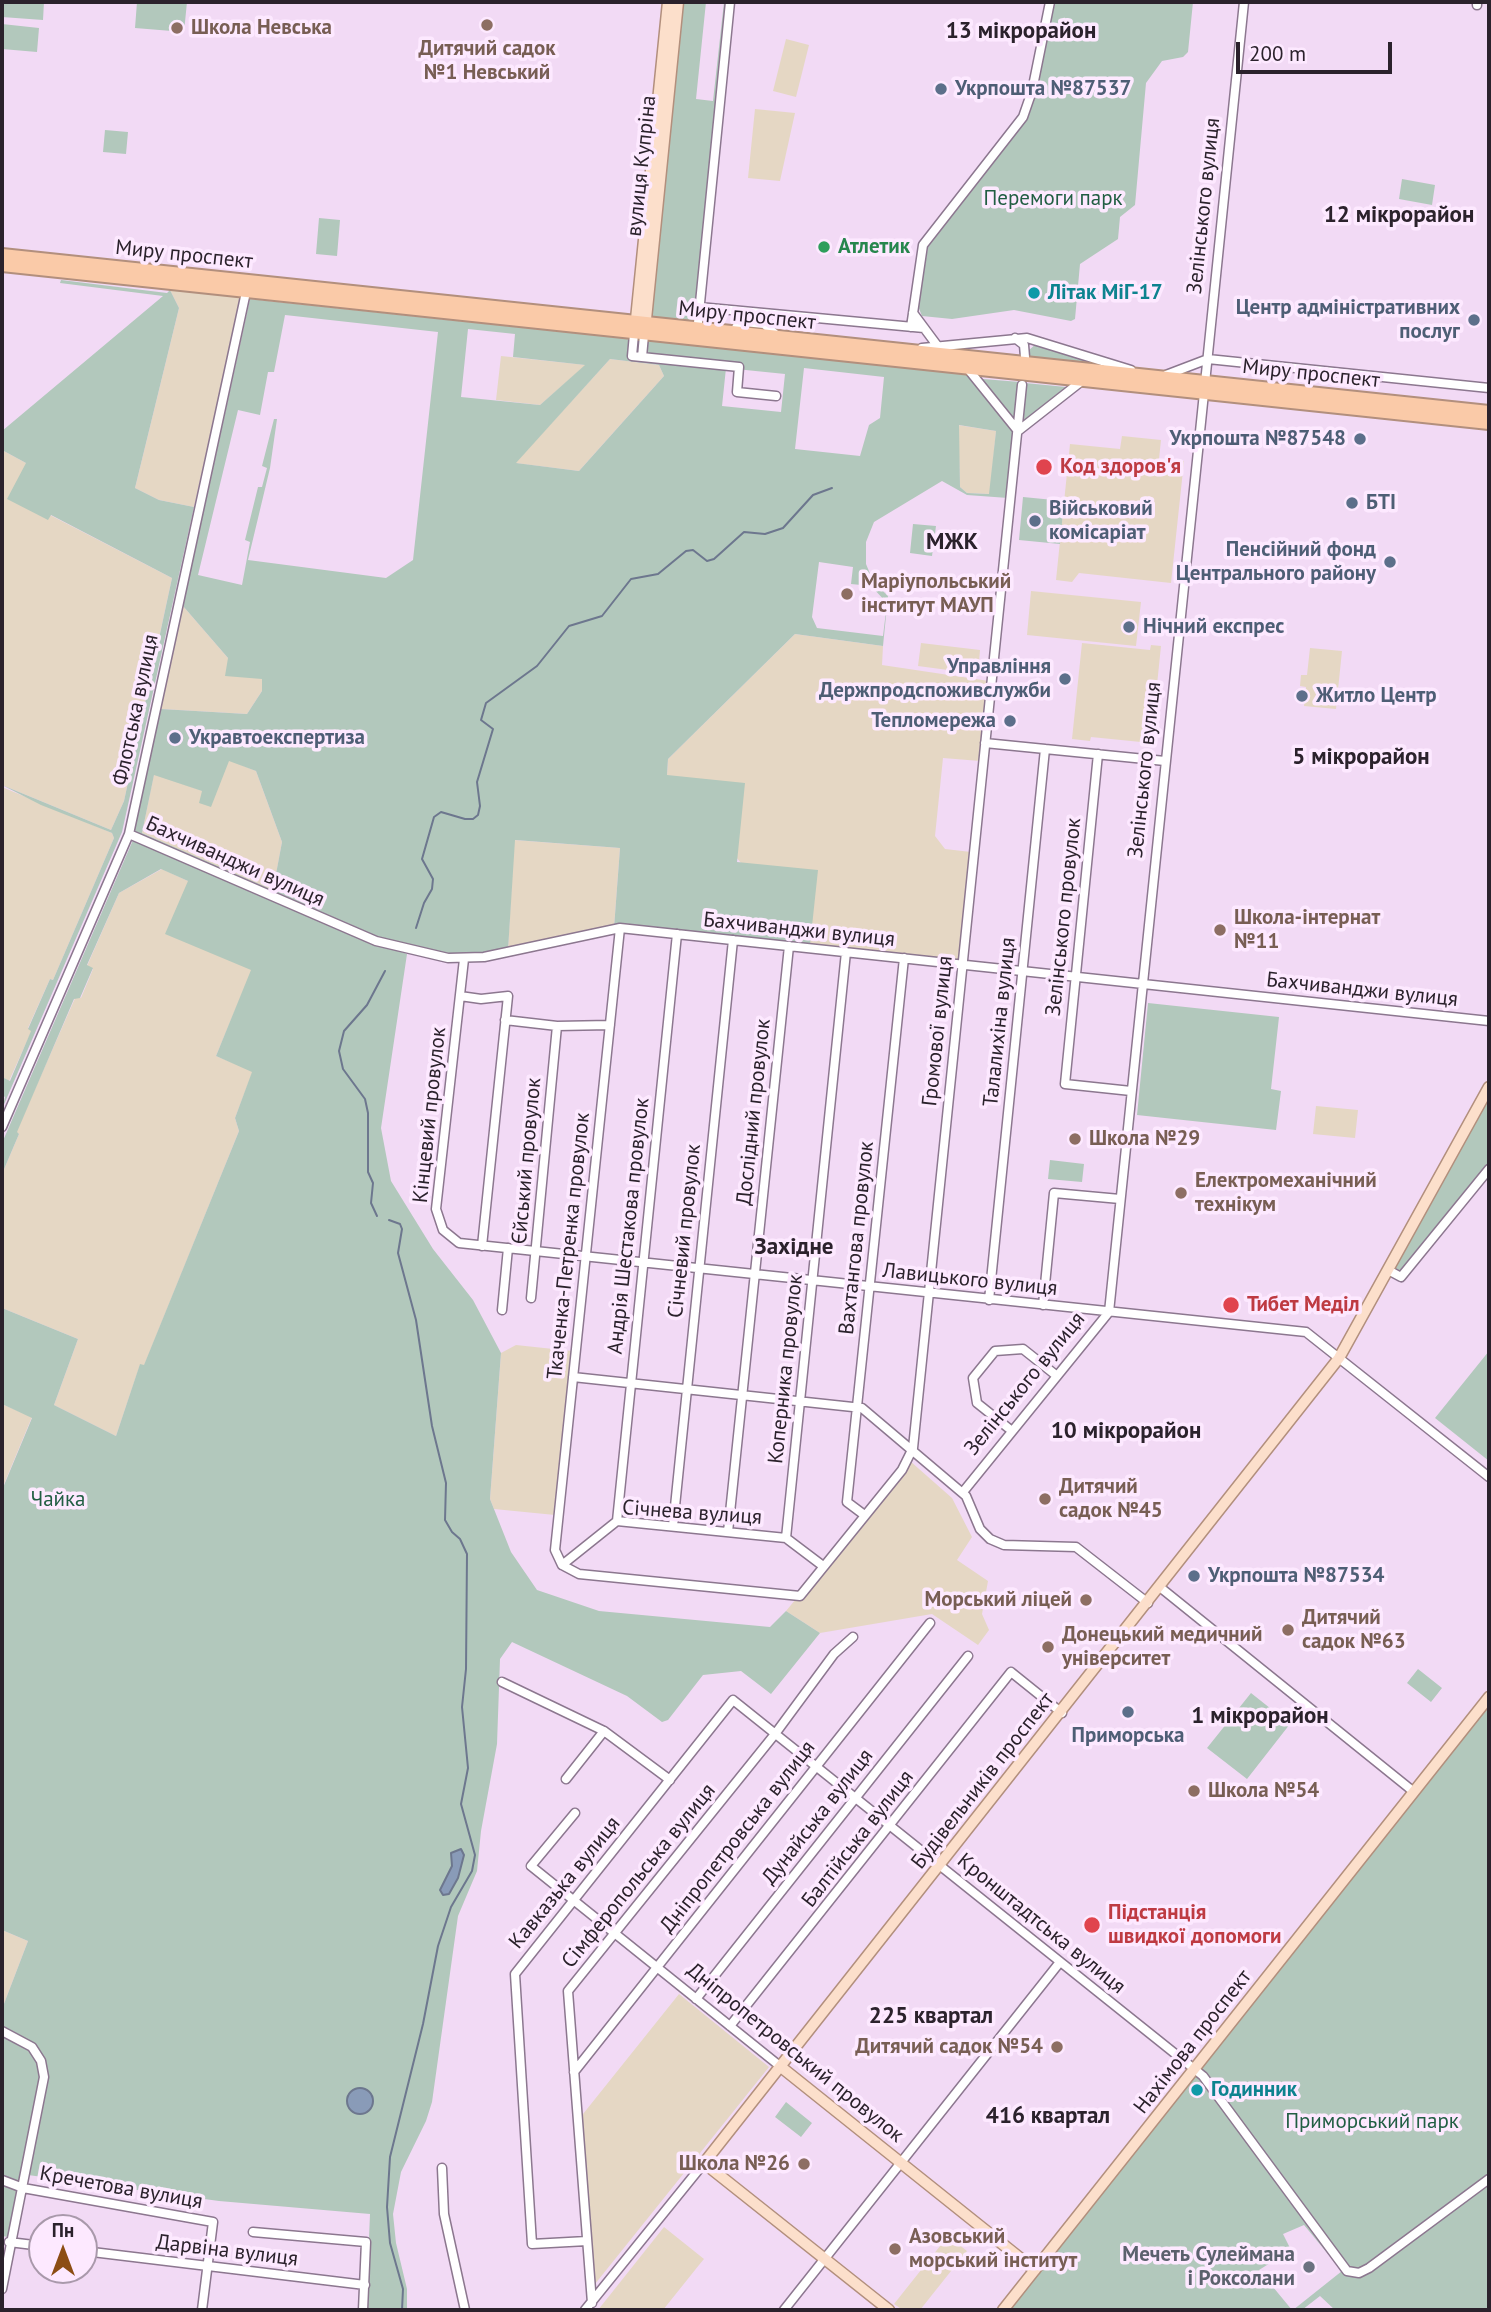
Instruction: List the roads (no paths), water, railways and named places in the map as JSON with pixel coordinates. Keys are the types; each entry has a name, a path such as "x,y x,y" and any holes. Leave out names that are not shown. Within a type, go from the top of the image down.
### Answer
{"highway":[{"name":"Миру проспект","path":"2,255 115,272"},
{"name":"Миру проспект","path":"2,265 115,272 248,286 735,339 968,369 1489,412"},
{"name":"Миру проспект","path":"735,339 781,339 898,351 942,351 1155,377 1205,388 1489,422"}],"main road":[{"name":"вулиця Купріна","path":"640,329 668,2"},
{"name":"вулиця Купріна","path":"640,329 678,2"},
{"name":"Будівельників проспект","path":"704,2162 1161,1588 1339,1358 1489,1087"},
{"name":"Нахімова проспект","path":"1003,2310 1489,1698"},
{"name":"Дніпропетровський провулок","path":"781,2067 1035,2270"},
{"path":"704,2162 890,2310"}],"street":[{"path":"702,336 699,307 730,2"},
{"path":"911,327 920,257 929,234 1016,127 1029,104 1050,2"},
{"name":"Зелінського вулиця","path":"962,1492 1109,1312 1244,2"},
{"name":"Флотська вулиця","path":"2,1127 129,834 248,286"},
{"path":"699,307 924,328"},
{"path":"912,313 942,351 1012,337 1042,341 1155,377 1208,359 1489,388"},
{"path":"640,329 632,356 739,367 737,392 776,396"},
{"path":"640,329 642,357"},
{"path":"1012,337 1022,343 1026,354 1031,344 1042,341"},
{"path":"968,369 1018,430 1083,380"},
{"name":"Громової вулиця","path":"562,1564 579,1574 800,1596 863,1514 902,1470 913,1448 1022,385"},
{"path":"985,743 1165,761"},
{"name":"Талалихіна вулиця","path":"989,1300 1045,749"},
{"name":"Зелінського провулок","path":"1098,754 1065,1084 1131,1091"},
{"name":"Бахчиванджи вулиця","path":"129,834 376,941 411,951 464,959 620,928 1489,1021"},
{"name":"Ткаченка-Петренка провулок","path":"562,1564 555,1550 620,928"},
{"name":"Андрія Шестакова провулок","path":"617,1521 677,934"},
{"name":"Січневий провулок","path":"673,1527 733,940"},
{"name":"Дослідний провулок","path":"728,1532 789,946"},
{"name":"Коперника провулок","path":"786,1538 846,952"},
{"name":"Вахтангова провулок","path":"863,1514 847,1502 904,958"},
{"name":"Кінцевий провулок","path":"464,959 436,1209 443,1230 450,1238 459,1243 482,1246"},
{"path":"460,996 481,999 508,996 482,1246"},
{"path":"505,1020 557,1026 610,1025"},
{"name":"Єйський провулок","path":"531,1298 557,1026"},
{"path":"1388,1270 1401,1277 1489,1169"},
{"path":"1043,1305 1054,1193 1120,1199"},
{"name":"Лавицького вулиця","path":"482,1246 1307,1332 1489,1477"},
{"path":"502,1310 508,1248"},
{"path":"1012,1431 976,1402 973,1378 995,1351 1023,1349 1056,1376"},
{"path":"573,1377 857,1407 913,1448 962,1492 969,1501 980,1529 990,1539 1004,1545 1076,1547 1148,1603"},
{"name":"Січнева вулиця","path":"562,1564 617,1521 786,1538 823,1566"},
{"path":"1161,1588 1414,1792"},
{"name":"Дніпропетровська вулиця","path":"574,2072 930,1623"},
{"name":"Сімферопольська вулиця","path":"588,2307 587,2241 568,1992 775,1734 834,1654 853,1637"},
{"name":"Дунайська вулиця","path":"696,1999 968,1657"},
{"name":"Балтійська вулиця","path":"730,2026 1011,1672 1062,1713"},
{"path":"502,1682 604,1731 670,1780"},
{"name":"Кронштадтська вулиця","path":"733,1700 1208,2082 1350,2272 1369,2268 1489,2179"},
{"name":"Кавказька вулиця","path":"587,2241 532,2244 515,1974 733,1700"},
{"path":"566,1779 604,1731"},
{"name":"Дніпропетровський провулок","path":"575,1813 531,1866 781,2067"},
{"path":"784,2310 1060,1962"},
{"path":"2,2031 32,2047 43,2072 43,2091 9,2242 2,2290"},
{"name":"Будівельників проспект","path":"588,2307 704,2162"},
{"path":"442,2168 444,2214 465,2310"},
{"name":"Кречетова вулиця","path":"2,2180 23,2188 213,2222 207,2266"},
{"path":"253,2232 366,2242 363,2310"},
{"path":"9,2242 28,2244"},
{"name":"Дарвіна вулиця","path":"98,2253 365,2285"},
{"path":"202,2310 207,2266"}],"water":[{"path":"461,1849 464,1855 458,1878 449,1894 443,1895 440,1890 452,1866 451,1853"},
{"path":"360,2088 369,2092 373,2101 369,2110 360,2114 351,2110 347,2101 351,2092"}],"waterway":[{"path":"416,928 432,889 433,879 422,859 434,817 441,812 465,819 473,819 478,815 480,806 477,782 493,729 481,720 486,703 537,666 569,626 602,616 631,579 658,574 686,551 693,550 707,561 714,559 744,532 765,534 783,528 813,495 832,488"},
{"path":"377,1216 371,1203 373,1183 368,1172 368,1113 365,1099 343,1069 339,1051 344,1031 367,1005 385,971"},
{"path":"389,1220 400,1224 402,1229 398,1253 416,1320 432,1426 446,1483 445,1520 460,1539 467,1554 466,1669 462,1707 468,1768 461,1804 475,1855 472,1871 451,1907 438,1946 423,2024 390,2157 387,2207 390,2243 403,2289 402,2310"}],"place":[{"name":"Дитячий садок №1 Невський","path":"487,25"},
{"name":"Школа Невська","path":"177,28"},
{"name":"Укрпошта №87537","path":"941,89"},
{"name":"Атлетик","path":"824,247"},
{"name":"Літак МіГ-17","path":"1034,293"},
{"name":"Центр адміністративних послуг","path":"1474,320"},
{"name":"Укрпошта №87548","path":"1360,439"},
{"name":"Код здоров'я","path":"1044,467"},
{"name":"БТІ","path":"1352,503"},
{"name":"Військовий комісаріат","path":"1035,521"},
{"name":"Пенсійний фонд Центрального району","path":"1390,562"},
{"name":"Маріупольський інститут МАУП","path":"847,594"},
{"name":"Нічний експрес","path":"1129,627"},
{"name":"Управління Держпродспоживслужби","path":"1065,679"},
{"name":"Житло Центр","path":"1302,696"},
{"name":"Тепломережа","path":"1010,721"},
{"name":"Укравтоекспертиза","path":"175,738"},
{"name":"Школа-інтернат №11","path":"1220,930"},
{"name":"Школа №29","path":"1075,1139"},
{"name":"Електромеханічний технікум","path":"1181,1193"},
{"name":"Тибет Меділ","path":"1231,1305"},
{"name":"Дитячий садок №45","path":"1045,1499"},
{"name":"Укрпошта №87534","path":"1194,1576"},
{"name":"Морський ліцей","path":"1086,1600"},
{"name":"Дитячий садок №63","path":"1288,1630"},
{"name":"Донецький медичний університет","path":"1048,1647"},
{"name":"Приморська","path":"1128,1712"},
{"name":"Школа №54","path":"1194,1791"},
{"name":"Підстанція швидкої допомоги","path":"1092,1925"},
{"name":"Дитячий садок №54","path":"1057,2047"},
{"name":"Годинник","path":"1197,2090"},
{"name":"Школа №26","path":"804,2164"},
{"name":"Азовський морський інститут","path":"895,2249"},
{"name":"Мечеть Сулеймана і Роксолани","path":"1309,2267"}],"district":[{"name":"13 мікрорайон","path":"1021,31"},
{"name":"12 мікрорайон","path":"1399,215"},
{"name":"МЖК","path":"952,542"},
{"name":"5 мікрорайон","path":"1361,757"},
{"name":"Західне","path":"794,1247"},
{"name":"10 мікрорайон","path":"1126,1431"},
{"name":"1 мікрорайон","path":"1260,1716"},
{"name":"225 квартал","path":"931,2016"},
{"name":"416 квартал","path":"1048,2116"}],"park label":[{"name":"Перемоги парк","path":"1053,199"},
{"name":"Чайка","path":"58,1500"},
{"name":"Приморський парк","path":"1372,2122"}]}
